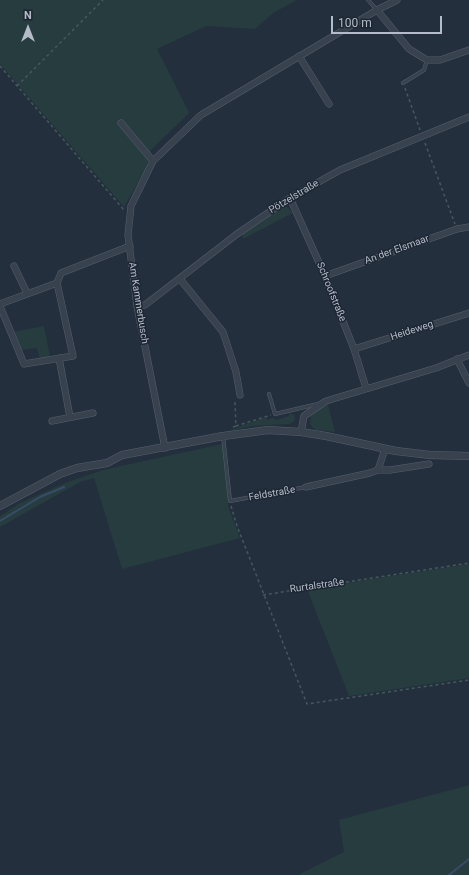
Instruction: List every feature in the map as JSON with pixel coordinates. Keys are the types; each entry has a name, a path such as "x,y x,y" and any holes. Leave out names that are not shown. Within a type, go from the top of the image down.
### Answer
{"street":[{"name":"Am Kammerbusch","path":"165,448 137,306 130,246 130,212 138,190 153,161 201,115 377,10 397,0"},
{"path":"377,10 409,49 427,60 440,60 469,50"},
{"path":"299,56 329,104"},
{"name":"Pötzelstraße","path":"137,306 145,305 237,234 290,198 340,170 469,117"},
{"path":"121,123 153,161"},
{"name":"Schroofstraße","path":"290,198 325,276 354,349 366,388"},
{"name":"An der Elsmaar","path":"325,276 457,229 469,227"},
{"path":"57,283 27,293 0,305 24,364 73,356 57,283 61,273 130,246"},
{"path":"14,266 27,293"},
{"path":"180,279 223,332 236,372 240,395"},
{"name":"Heideweg","path":"354,349 469,313"},
{"path":"301,432 304,416 320,403 436,368 469,355"},
{"path":"59,358 70,417"},
{"path":"457,359 469,383"},
{"path":"52,421 93,413"},
{"path":"0,506 68,471 107,463 122,455 222,436 268,430 301,432 385,449 430,455 469,456"},
{"path":"378,470 385,449"},
{"name":"Feldstraße","path":"306,487 378,470 390,470 428,464"}],"lane":[{"path":"368,0 377,10"},
{"path":"403,83 424,70 427,60"},
{"path":"268,394 275,414 320,403"},
{"path":"222,436 230,501"},
{"name":"Feldstraße","path":"230,501 306,487"}],"path":[{"path":"17,86 103,0"},
{"path":"0,66 124,210 130,212"},
{"path":"403,83 457,229"},
{"path":"236,426 235,403 240,395"},
{"path":"230,428 275,414"},
{"path":"230,501 237,526 307,704 469,680"},
{"name":"Rurtalstraße","path":"264,595 469,563"}],"green space":[{"path":"0,0 297,0 273,13 255,29 206,26 157,49 189,113 151,150 146,169 124,207 0,64"},
{"path":"282,206 287,207 293,213 243,239 242,233"},
{"path":"44,326 50,357 40,359 37,348 21,350 13,332"},
{"path":"328,405 335,432 316,430 310,423 311,414"},
{"path":"289,413 294,415 295,420 290,424 252,426 225,432 266,417 267,420 273,418 276,420 289,416"},
{"path":"222,444 227,470 228,506 240,538 122,569 94,478 80,482 0,527 0,516 20,503 65,483 103,470"},
{"path":"469,564 469,678 349,696 307,589"},
{"path":"469,785 469,875 298,875 344,852 339,820"}],"waterway":[{"path":"0,521 40,497 64,487"},
{"path":"449,875 469,859"}]}
